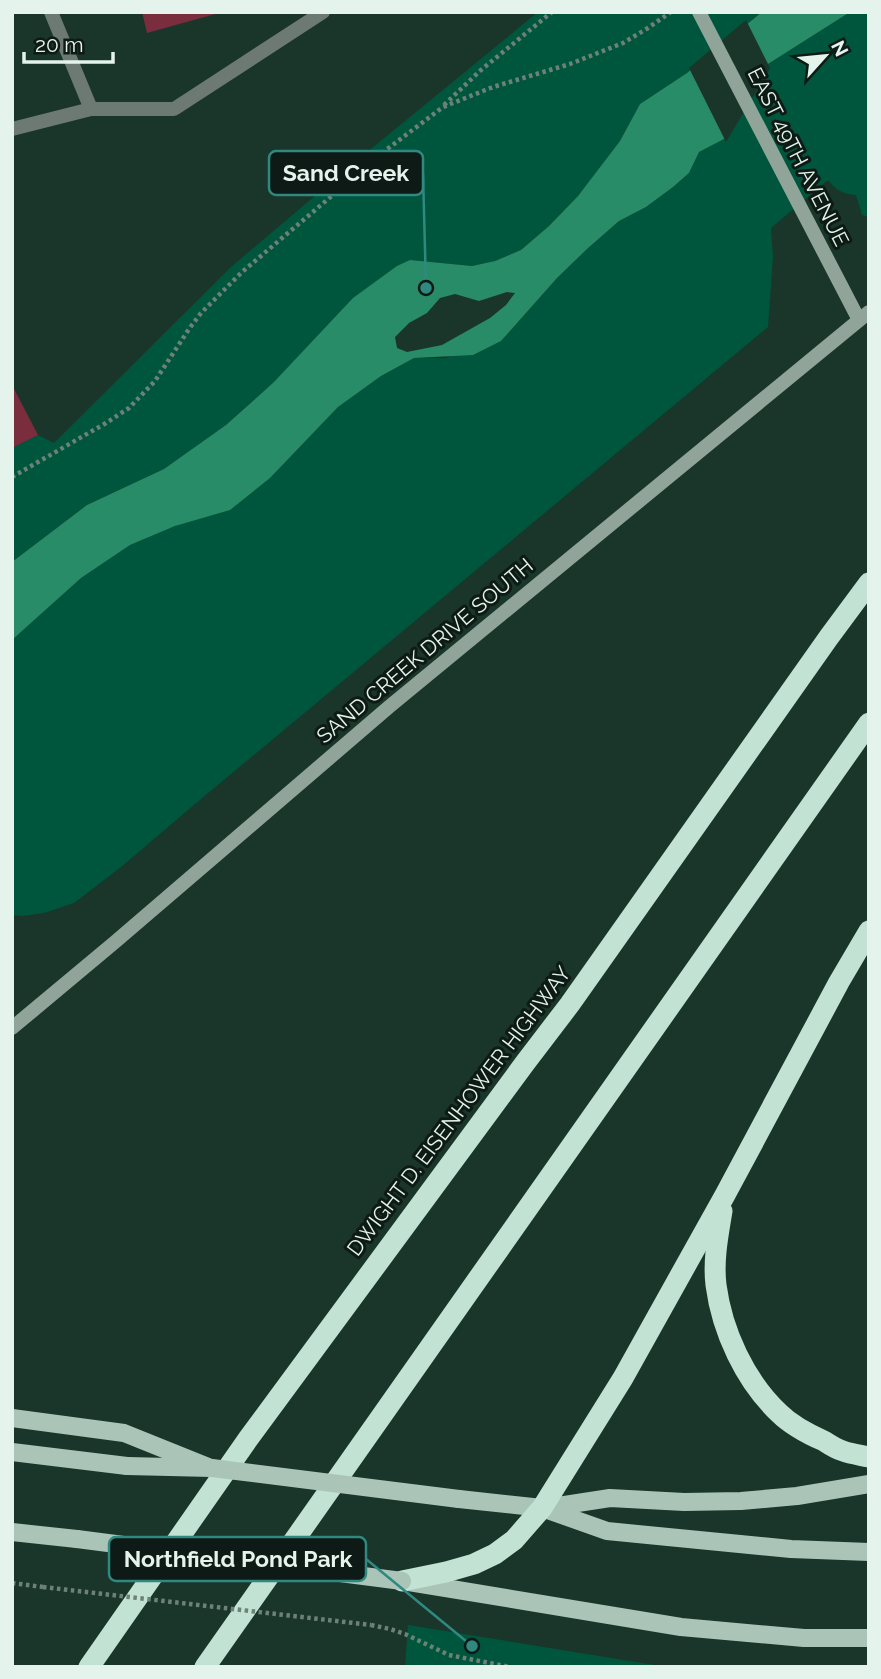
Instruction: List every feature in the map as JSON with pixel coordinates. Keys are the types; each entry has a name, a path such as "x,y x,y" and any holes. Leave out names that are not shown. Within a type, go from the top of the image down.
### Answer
{"highway":[{"name":"DWIGHT D. EISENHOWER HIGHWAY","path":"89,1667 247,1439 570,1004 869,583"},
{"path":"205,1667 869,723"},
{"path":"402,1581 456,1570 495,1554 514,1540 542,1508 623,1378 869,931"},
{"path":"724,1195 717,1240 716,1285 723,1321 736,1352 766,1400 780,1415 842,1451 869,1457"}],"main road":[{"name":"EAST 49TH AVENUE","path":"699,12 809,225 864,316"},
{"name":"SAND CREEK DRIVE SOUTH","path":"12,1028 399,698 864,316"},
{"path":"12,1418 124,1433 212,1468"},
{"path":"12,1452 127,1466 212,1468 458,1500 542,1508 610,1498 684,1502 741,1501 836,1491 869,1484"},
{"path":"542,1508 607,1531 792,1549 869,1552"},
{"path":"12,1532 402,1581 681,1627 804,1638 869,1638"}],"lane":[{"path":"51,12 91,109"},
{"path":"12,129 91,109 174,109 323,12"}],"path":[{"path":"12,477 129,408 155,381 201,313 242,272 386,150 443,107 481,70 552,12"},
{"path":"443,107 623,43 671,12"},
{"path":"12,1583 371,1625 405,1634 449,1655 510,1667"}],"shaded area":[{"path":"538,12 762,12 687,73 640,104 620,141 578,196 521,250 495,261 472,266 410,260 226,425 164,469 87,505 12,562 12,448 38,435 54,443 231,267"},
{"path":"762,12 850,12 768,64 724,139 699,152 689,173 673,187 646,207 619,221 587,249 557,278 501,341 473,355 414,358 381,376 338,407 270,478 230,510 175,526 130,545 81,578 12,640 12,562 87,505 164,469 226,425 274,382 353,298 397,266 410,260 472,266 495,261 521,250 578,196 620,141 640,104 687,73","holes":["507,292 515,293 506,305 490,318 442,345 407,352 397,348 395,337 409,323 427,313 440,298 455,294 479,301"]},
{"path":"850,12 869,12 869,217 862,215 856,195 840,191 828,180 771,228 773,257 768,327 121,867 74,903 44,913 12,915 12,640 81,578 130,545 175,526 270,478 338,407 381,376 414,358 445,358 501,341 557,278 587,249 619,221 646,207 673,187 689,173 699,152 724,139 768,64"},
{"path":"408,1625 667,1667 405,1667"}],"pier":[{"path":"746,20 770,68 726,142 689,68"}],"building":[{"path":"142,12 219,12 219,13 147,33"},
{"path":"12,385 38,435 12,448"}],"place":[{"name":"Sand Creek","path":"426,288"},
{"name":"Northfield Pond Park","path":"472,1646"}]}
